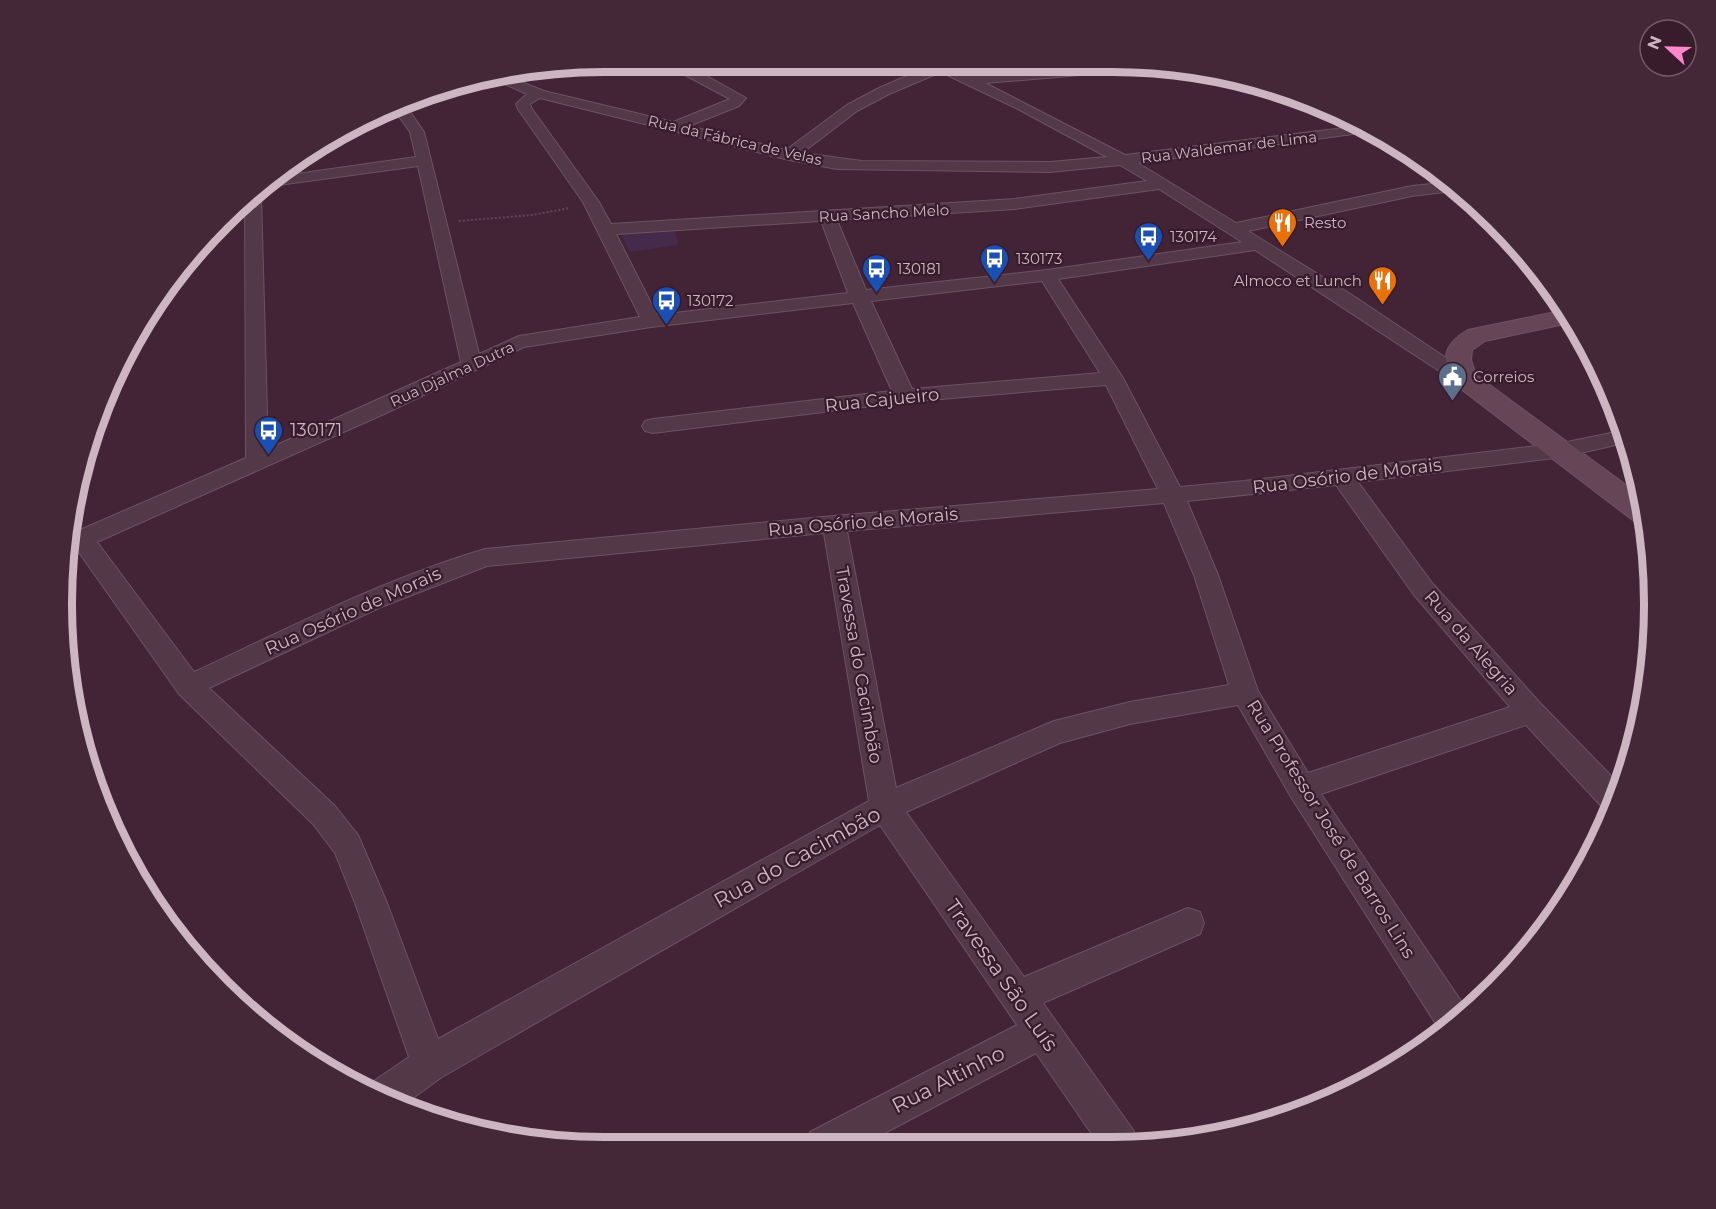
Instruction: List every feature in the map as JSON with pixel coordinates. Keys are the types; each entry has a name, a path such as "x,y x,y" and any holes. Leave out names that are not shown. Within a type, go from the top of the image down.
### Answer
{"main road":[{"path":"1560,318 1477,335 1466,341 1459,350 1458,368 1466,380 1635,506"}],"street":[{"path":"677,126 734,103 739,98 690,72"},
{"path":"789,155 852,108 920,72"},
{"path":"952,72 1023,106 1125,161 1348,301 1466,380"},
{"path":"969,80 1066,72"},
{"name":"Rua da Fábrica de Velas","path":"507,81 538,94 789,155 837,164 1050,167 1125,161"},
{"path":"538,94 525,100 523,104 525,109 591,201 651,321"},
{"path":"876,96 892,103"},
{"path":"403,112 417,132 471,364"},
{"name":"Rua Waldemar de Lima","path":"1125,161 1355,131"},
{"path":"281,181 424,160"},
{"name":"Rua Sancho Melo","path":"604,230 1015,204 1163,184"},
{"path":"1233,229 1412,191 1443,188"},
{"path":"253,204 256,462"},
{"path":"827,216 859,296 905,396"},
{"name":"Rua Djalma Dutra","path":"76,541 377,409 500,349 540,337 651,321 1047,275 1257,245"},
{"name":"Rua Professor José de Barros Lins","path":"1047,275 1113,378 1173,496 1206,575 1245,693 1301,788 1451,1015"},
{"name":"Rua Cajueiro","path":"653,426 905,396 1113,378"},
{"name":"Rua Osório de Morais","path":"189,686 394,590 442,571 485,558 834,524 1173,496 1562,450 1617,438"},
{"name":"Rua da Alegria","path":"1341,476 1423,589 1531,712 1609,793"},
{"name":"Travessa do Cacimbão","path":"834,524 885,807"},
{"path":"76,544 189,686 324,815 347,845 371,903 429,1064"},
{"name":"Rua do Cacimbão","path":"390,1091 429,1064 885,807 1054,733 1130,713 1245,693"},
{"path":"1301,788 1531,712"},
{"name":"Travessa São Luís","path":"885,807 1116,1137"},
{"path":"1017,997 1188,923"},
{"name":"Rua Altinho","path":"838,1137 1041,1031"}],"path":[{"path":"440,223 532,215 574,207 591,201"}],"shaded area":[{"path":"675,230 678,245 630,252 620,232"}],"place":[{"name":"Resto","path":"1283,248"},
{"name":"130174","path":"1149,262"},
{"name":"130173","path":"995,284"},
{"name":"130181","path":"876,294"},
{"name":"Almoco et Lunch","path":"1383,306"},
{"name":"130172","path":"666,326"},
{"name":"Correios","path":"1452,402"},
{"name":"130171","path":"269,456"}]}
